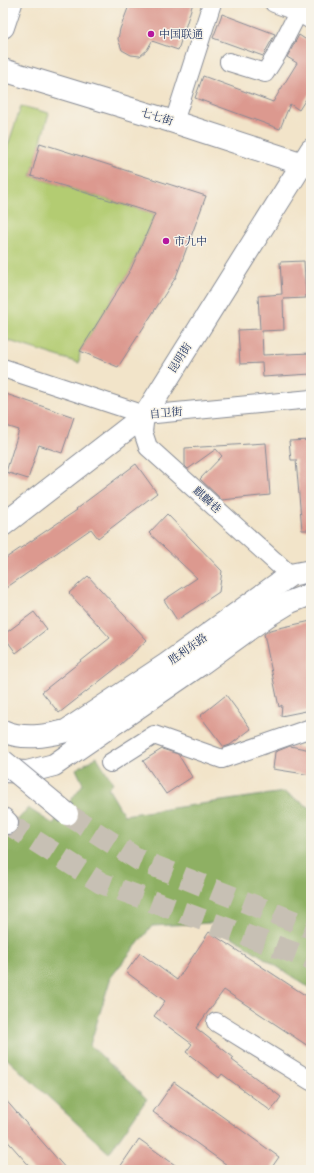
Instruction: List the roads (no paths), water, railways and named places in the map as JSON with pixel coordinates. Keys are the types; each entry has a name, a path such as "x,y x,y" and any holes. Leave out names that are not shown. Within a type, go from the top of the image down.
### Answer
{"main road":[{"path":"3,27 11,3"},
{"name":"七七街","path":"3,70 174,122 308,159"},
{"name":"昆明街","path":"3,525 145,415 308,159"},
{"name":"胜利东路","path":"3,731 9,734 32,736 49,735 66,730 167,664 301,573"},
{"path":"3,771 26,772 54,765 198,666 267,616 290,602 311,594"},
{"path":"3,761 67,814"}],"street":[{"path":"174,122 212,3"},
{"path":"230,62 265,73 304,12 274,3"},
{"name":"自卫街","path":"3,368 145,415 311,399"},
{"name":"麒麟巷","path":"145,415 143,432 148,448 301,573"},
{"path":"110,763 154,735 222,759 311,728"},
{"path":"216,1022 311,1081"}],"tunnel":[{"path":"67,814 139,860 311,928"},
{"path":"7,823 101,883 311,959"}],"place":[{"name":"中国联通","path":"151,34"},
{"name":"市九中","path":"166,241"}]}
